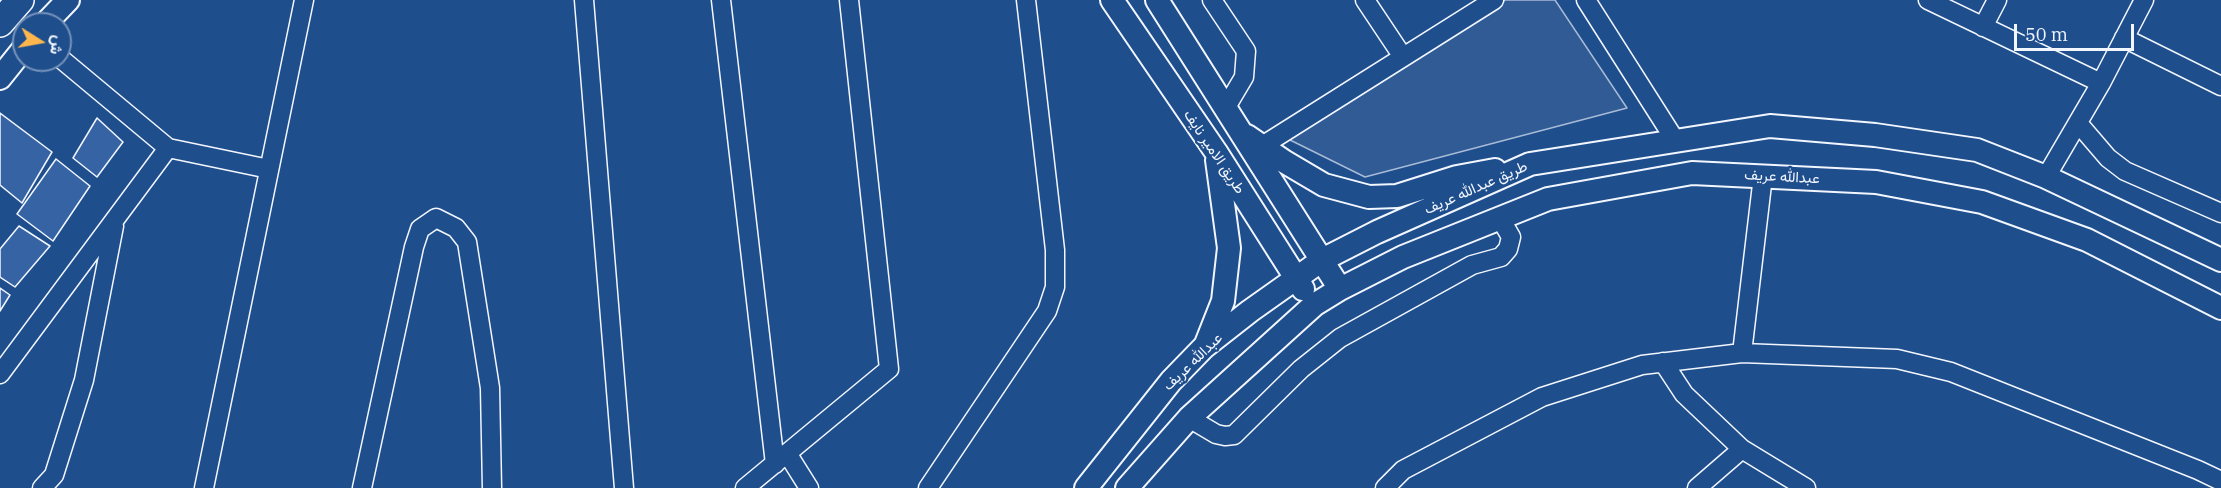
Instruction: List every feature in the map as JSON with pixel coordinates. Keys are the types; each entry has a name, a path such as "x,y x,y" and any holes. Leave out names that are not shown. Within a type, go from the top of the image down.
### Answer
{"highway":[{"path":"0,23 20,0"}],"main road":[{"path":"56,12 68,0"},
{"name":"طريق الامير نايف","path":"1112,0 1216,152 1314,305"},
{"path":"1127,488 1189,418 1314,305 1340,289 1157,0"},
{"path":"0,78 12,63"},
{"path":"1675,140 1770,126 1875,135 1977,150 2046,177 2221,260"},
{"path":"1239,130 1324,185 1369,198 1397,196 1457,177 1530,164"},
{"name":"طريق عبدالله عريف","path":"1322,260 1377,231 1530,164 1675,140"},
{"path":"1204,347 1223,301 1229,248 1216,152"},
{"name":"عبدالله عريف","path":"1340,289 1403,257 1548,199 1692,173 1876,182 1982,201 2087,240 2221,308"},
{"name":"عبدالله عريف","path":"1086,488 1171,381 1204,347 1322,260"}],"street":[{"path":"204,488 304,0"},
{"path":"584,0 624,488"},
{"path":"721,0 781,458 809,488"},
{"path":"745,488 890,369 849,0"},
{"path":"928,488 1047,311 1055,287 1055,250 1026,0"},
{"path":"1212,0 1246,51 1244,77 1225,109"},
{"path":"1365,0 1403,57"},
{"path":"1262,146 1494,0"},
{"path":"1586,0 1675,140"},
{"path":"1928,0 2101,83"},
{"path":"1983,27 1997,0"},
{"path":"2046,177 2101,83 2144,0"},
{"path":"2124,38 2221,87"},
{"path":"72,68 168,148 269,169"},
{"path":"2078,123 2108,158 2125,171 2221,213"},
{"path":"0,374 168,148"},
{"path":"1742,353 1763,176"},
{"path":"362,488 414,248 420,229 436,218 456,228 467,242 490,388 492,488"},
{"path":"1189,418 1216,434 1234,435 1301,369 1340,338 1472,265 1501,258 1508,249 1511,237 1500,218"},
{"path":"42,488 54,475 84,380 115,220"},
{"path":"1385,488 1403,470 1542,397 1642,365 1742,353 1897,359 1951,372 2221,481"},
{"path":"1663,362 1684,394 1742,449 1806,488"},
{"path":"1697,488 1742,449"}],"shaded area":[{"path":"1505,0 1555,0 1627,108 1365,177 1286,138"}],"building":[{"path":"0,113 52,152 22,203 0,185"},
{"path":"97,118 123,142 97,177 73,158"},
{"path":"56,159 90,186 53,241 17,214"},
{"path":"19,226 50,246 15,287 0,277 0,249"},
{"path":"0,288 10,295 0,311"}]}
